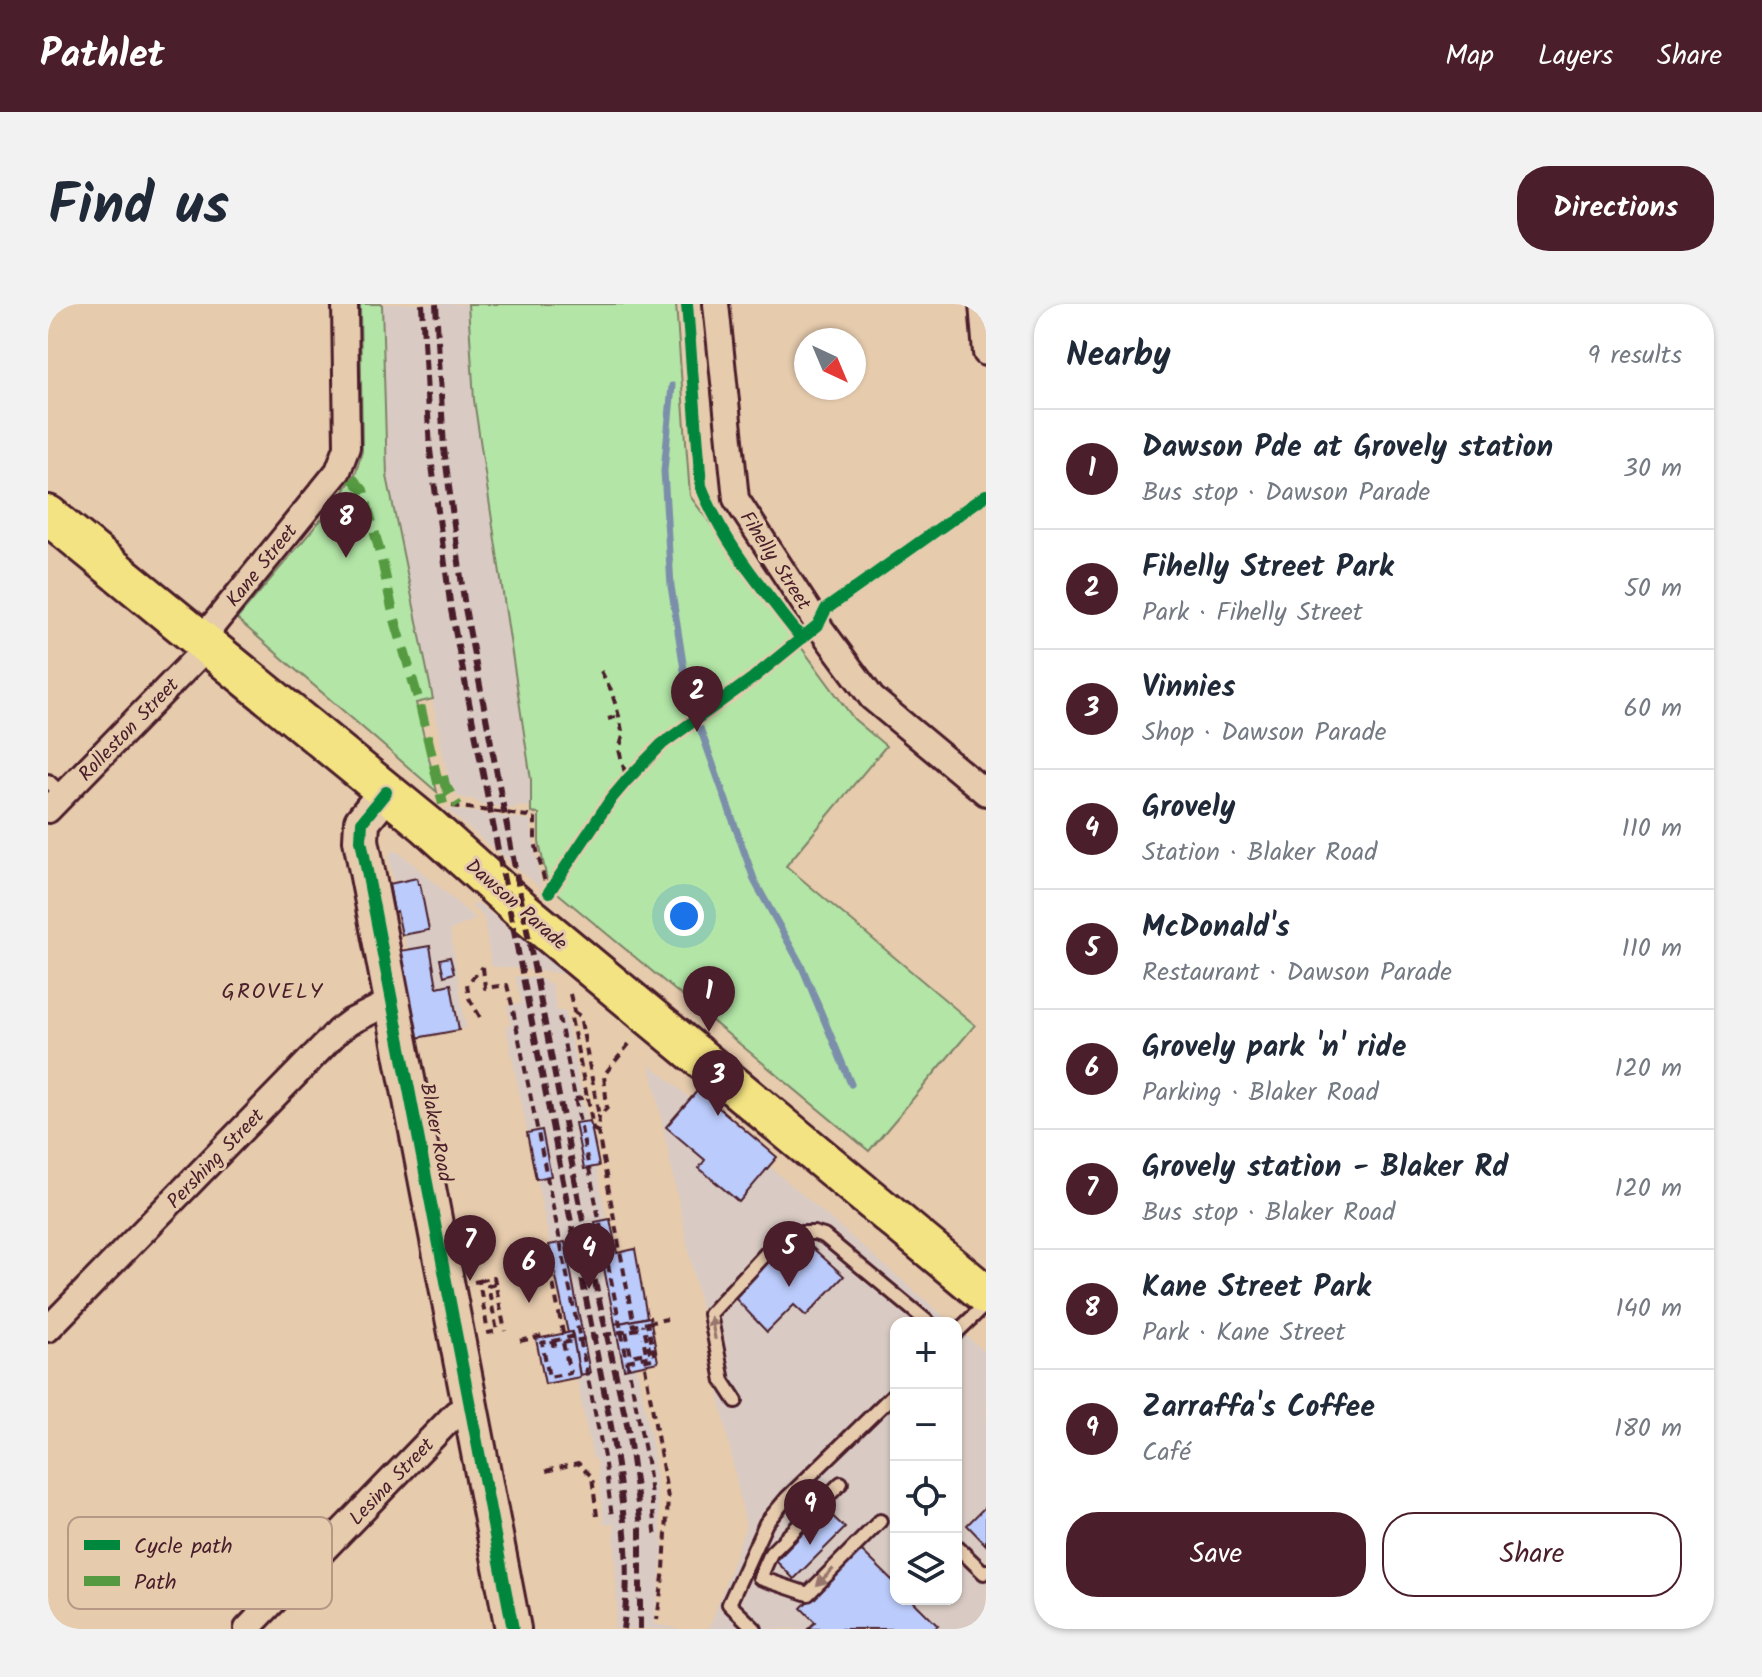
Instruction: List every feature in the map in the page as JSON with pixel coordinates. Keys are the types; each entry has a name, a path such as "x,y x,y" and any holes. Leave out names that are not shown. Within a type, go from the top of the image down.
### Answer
{"main road":[{"name":"Dawson Parade","path":"48,515 386,792 523,911 986,1295"}],"street":[{"name":"Kane Street","path":"204,644 338,471 347,447 345,304"},
{"name":"Fihelly Street","path":"716,304 736,499 818,625 872,698 986,793"},
{"path":"982,304 986,353"},
{"name":"Rolleston Street","path":"53,795 204,644"},
{"name":"Blaker Road","path":"386,792 362,822 361,840 513,1629"},
{"name":"Pershing Street","path":"48,1329 338,1031 392,1001"},
{"name":"Lesina Street","path":"332,1541 456,1413 471,1409"},
{"name":"Lesina Street","path":"247,1629 266,1609"}],"lane":[{"path":"736,1401 723,1381 710,1314 785,1233 824,1236 922,1317"},
{"path":"962,1327 986,1304"},
{"path":"755,1629 729,1604 766,1523 787,1498 890,1398"},
{"path":"841,1483 771,1553 760,1578 808,1594 880,1521"},
{"path":"962,1552 984,1573 986,1571"}],"path":[{"path":"601,671 619,716 623,736 619,750 627,780"},
{"path":"608,719 619,716"},
{"path":"458,806 535,817 535,842 549,892 560,877"},
{"path":"480,1017 469,998 467,984 483,967 485,988 507,985 604,1457 612,1517"},
{"path":"570,994 574,1012 571,1018 593,1129 598,1132"},
{"path":"574,1012 580,1016 634,1326 667,1319"},
{"path":"559,1017 647,1461 656,1539"},
{"path":"599,1116 607,1108 604,1075 629,1044"},
{"path":"575,1099 587,1097"},
{"path":"469,1284 494,1277 505,1331"},
{"path":"520,1341 543,1336 549,1377 570,1373 552,1278 545,1279"},
{"path":"479,1281 488,1333 497,1331 488,1286 498,1287"},
{"path":"564,1341 626,1331 642,1325"},
{"path":"627,1361 651,1356 642,1325"},
{"path":"626,1331 631,1356 646,1353 642,1325"},
{"path":"642,1325 655,1358 644,1361 668,1498 657,1620"},
{"path":"544,1343 552,1341 553,1345 579,1335"},
{"path":"546,1471 578,1463 592,1477 597,1516"}],"shaded area":[{"path":"382,304 468,304 474,400 531,780 531,807 517,806 513,809 480,804 459,797 449,783 387,476"},
{"path":"445,808 530,820 542,889"},
{"path":"392,850 400,853 476,919 450,930 466,1028 424,1036 389,857"},
{"path":"478,903 570,974 491,966 484,917 471,906"},
{"path":"515,976 539,978 552,985 557,1011 565,1010 653,1448 663,1549 654,1624 678,1629 614,1629 617,1606 614,1524 604,1524 597,1459 593,1459 506,1026 511,1025 507,1006 522,1003"},
{"path":"650,1064 945,1317 890,1317 890,1605 962,1605 962,1332 986,1353 986,1629 709,1629 746,1526"}],"green space":[{"path":"360,304 382,304 387,476 433,699 416,703 437,792 237,619 341,496 356,472 362,451"},
{"path":"468,304 676,304 690,496 854,719 886,746 786,866 975,1025 869,1151 548,885 539,842 539,814 531,813 531,780 474,400"}],"building":[{"path":"417,878 429,930 402,935 389,884"},
{"path":"430,946 437,987 451,984 459,1030 416,1038 400,951"},
{"path":"450,957 454,973 444,976 440,959"},
{"path":"698,1090 777,1157 739,1202 699,1168 705,1160 666,1127"},
{"path":"590,1121 599,1166 584,1169 575,1123"},
{"path":"542,1130 551,1176 536,1179 527,1133"},
{"path":"610,1219 617,1253 635,1249 647,1317 615,1324 595,1222"},
{"path":"787,1241 806,1242 844,1276 806,1316 794,1305 767,1332 734,1297"},
{"path":"565,1242 590,1373 580,1375 549,1245"},
{"path":"650,1317 658,1362 624,1369 615,1324"},
{"path":"572,1332 580,1377 545,1384 536,1339"},
{"path":"986,1506 986,1545 967,1525"},
{"path":"826,1510 845,1528 794,1579 776,1561"},
{"path":"860,1549 890,1578 890,1605 917,1605 938,1626 934,1629 808,1629 815,1622 801,1608"}],"waterway":[{"path":"672,386 664,471 671,586 690,708"},
{"path":"700,728 755,882 802,967 851,1084"}],"railway":[{"path":"422,304 430,450 451,610 611,1426 626,1553 623,1629"},
{"path":"436,304 444,449 465,608 593,1273 628,1429 640,1519 640,1629"}],"marked path":[{"path":"352,478 363,490 443,804"},
{"path":"443,776 458,806"}],"cycle path":[{"path":"687,304 701,486 733,546 801,638"},
{"path":"549,892 611,799 662,744 753,678 818,625 826,609 986,495"},
{"path":"386,792 362,822 361,840 513,1629"}],"place":[{"name":"Kane Street Park","path":"346,558"},
{"name":"Fihelly Street Park","path":"697,732"},
{"name":"Dawson Pde at Grovely station","path":"709,1032"},
{"name":"Vinnies","path":"718,1116"},
{"name":"Grovely station - Blaker Rd","path":"470,1281"},
{"name":"McDonald's","path":"789,1287"},
{"name":"Grovely","path":"589,1289"},
{"name":"Grovely park 'n' ride","path":"529,1303"},
{"name":"Zarraffa's Coffee","path":"810,1545"}],"district":[{"name":"GROVELY","path":"273,990"}]}
